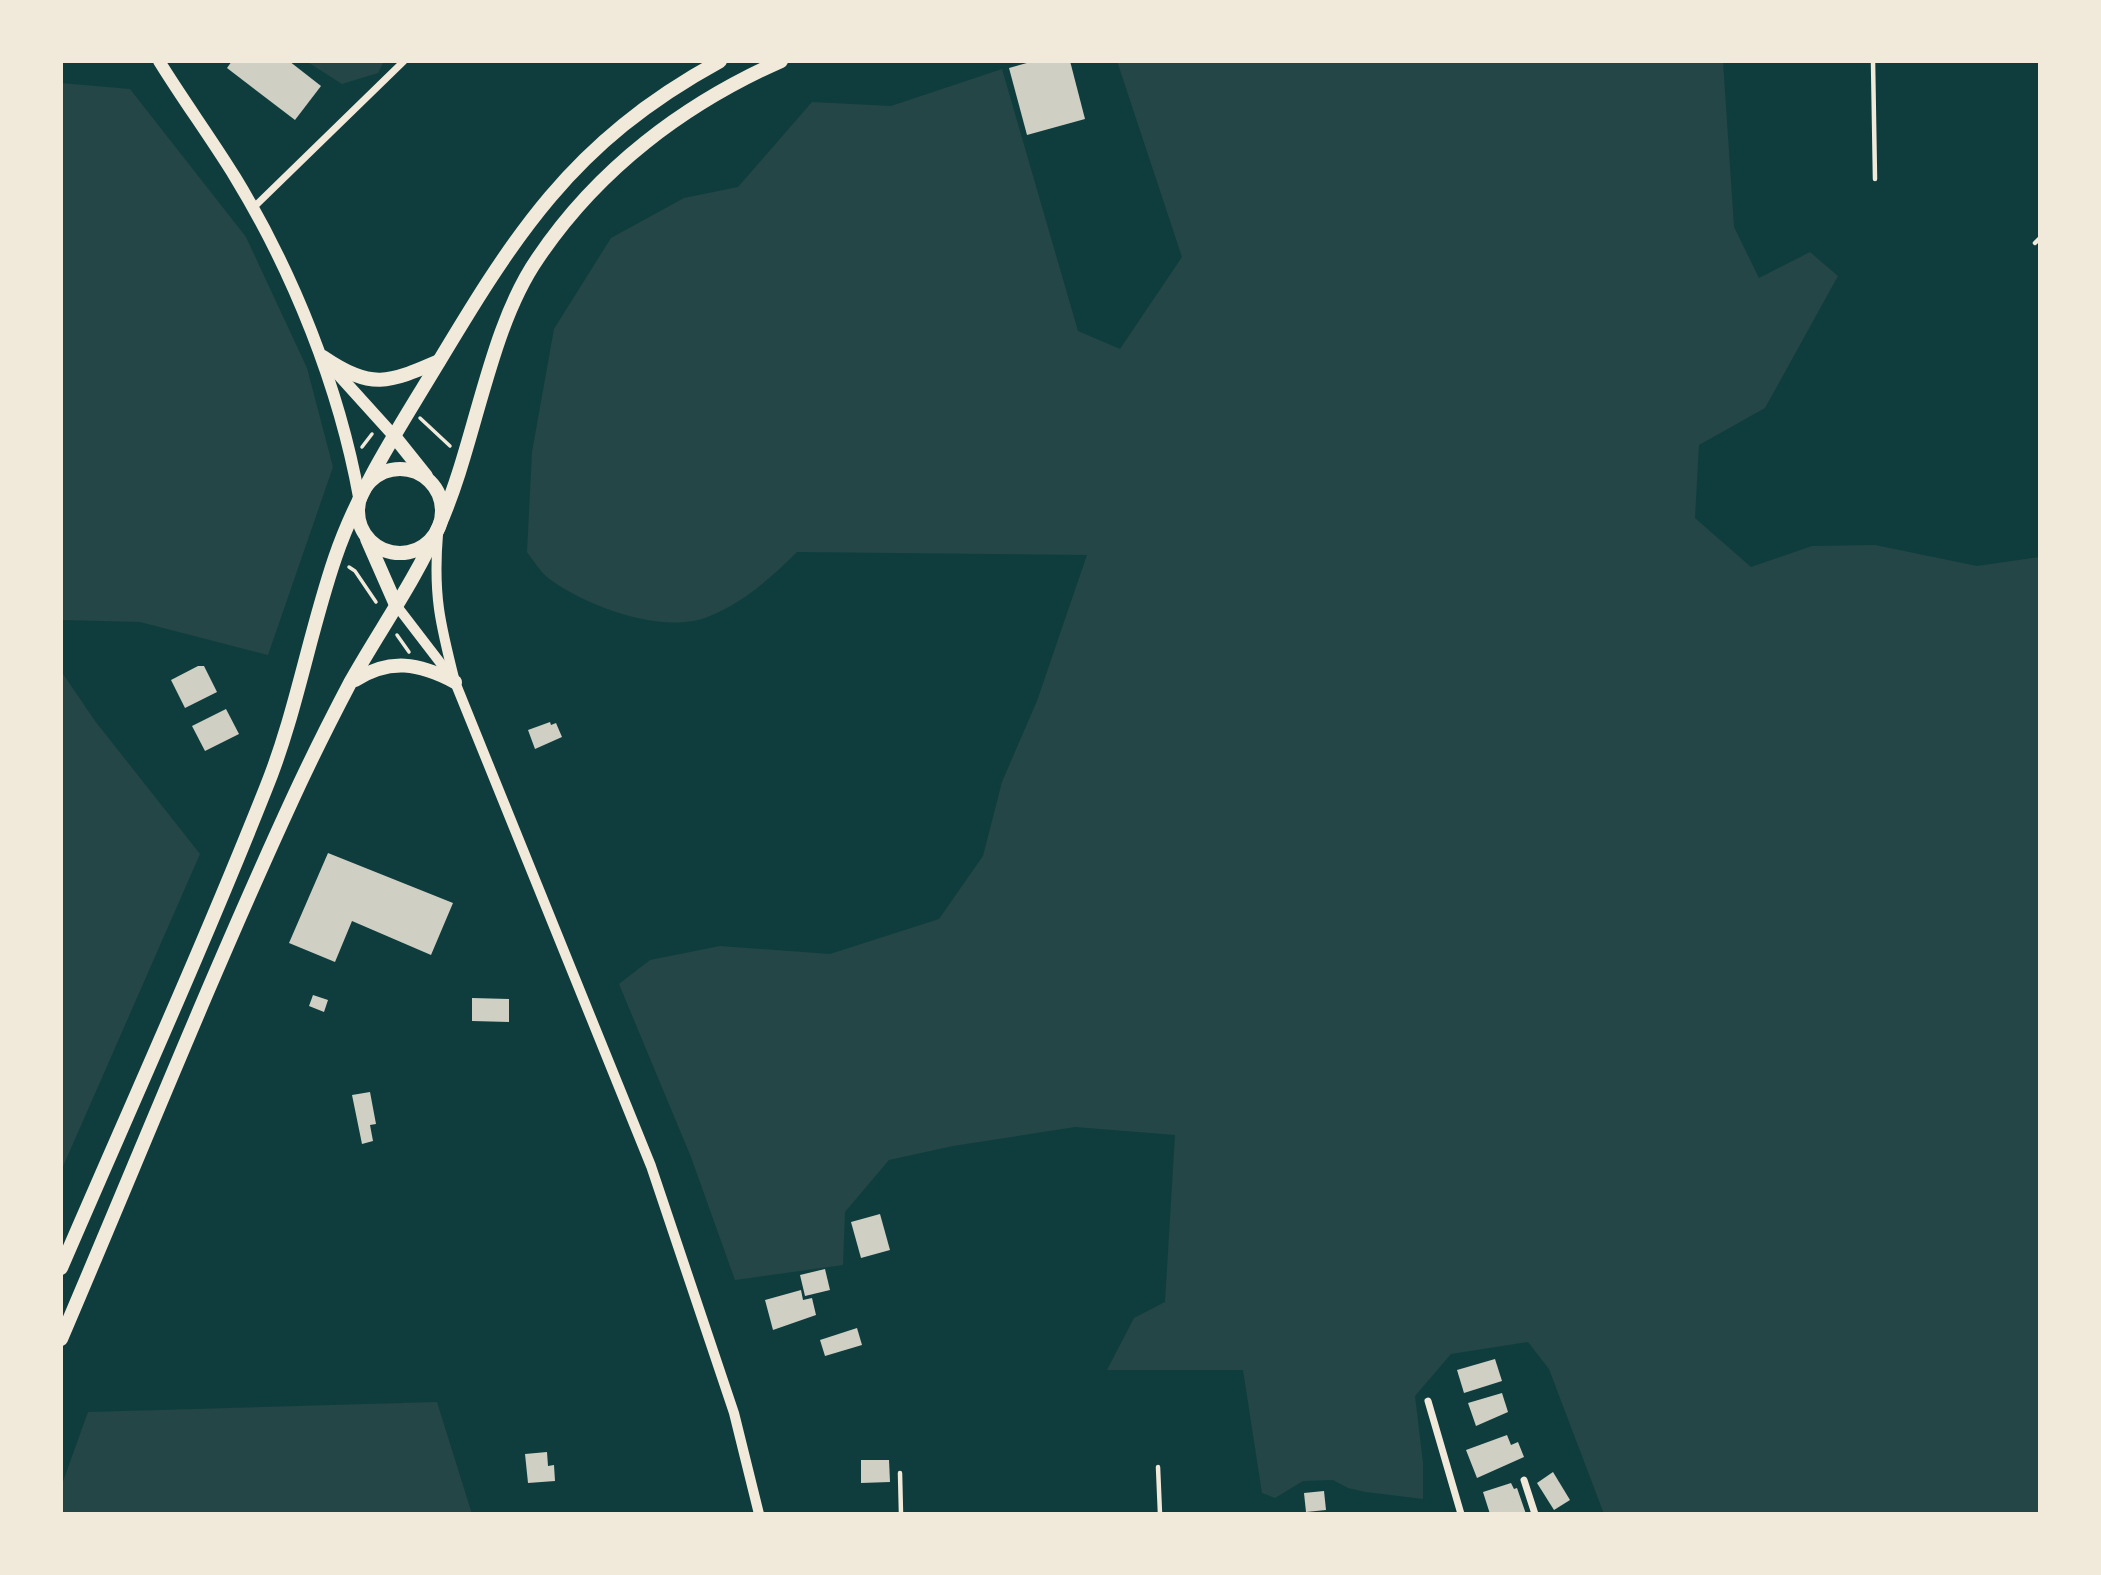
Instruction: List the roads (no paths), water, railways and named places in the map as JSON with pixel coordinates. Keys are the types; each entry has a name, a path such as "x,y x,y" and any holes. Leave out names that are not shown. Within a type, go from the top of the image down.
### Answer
{"main road":[{"path":"159,61 253,208 323,358 344,422 359,497 357,512 396,605"},
{"path":"61,1268 268,784 335,558 359,497 410,408 515,238 573,169 616,128 650,102 720,61"},
{"path":"61,1339 292,799 351,683 439,527 464,460 516,297 536,261 559,228 594,189 663,128 710,97 781,61"},
{"path":"323,358 348,374 376,380 395,380 439,361"},
{"path":"323,358 394,436 432,483 442,504 439,527 423,547 398,553 374,545 365,535"},
{"path":"359,497 373,478 397,469 422,475 432,483"},
{"path":"351,683 372,669 389,664 418,665 455,682"}],"street":[{"path":"253,208 404,61"},
{"path":"439,527 434,582 436,606 455,682 651,1166 734,1413 759,1514"},
{"path":"396,605 455,682"},
{"path":"1428,1401 1461,1514"},
{"path":"1524,1480 1535,1514"}],"lane":[{"path":"1874,61 1875,179"},
{"path":"2035,243 2040,238"},
{"path":"1158,1467 1160,1514"},
{"path":"900,1473 901,1514"}]}
